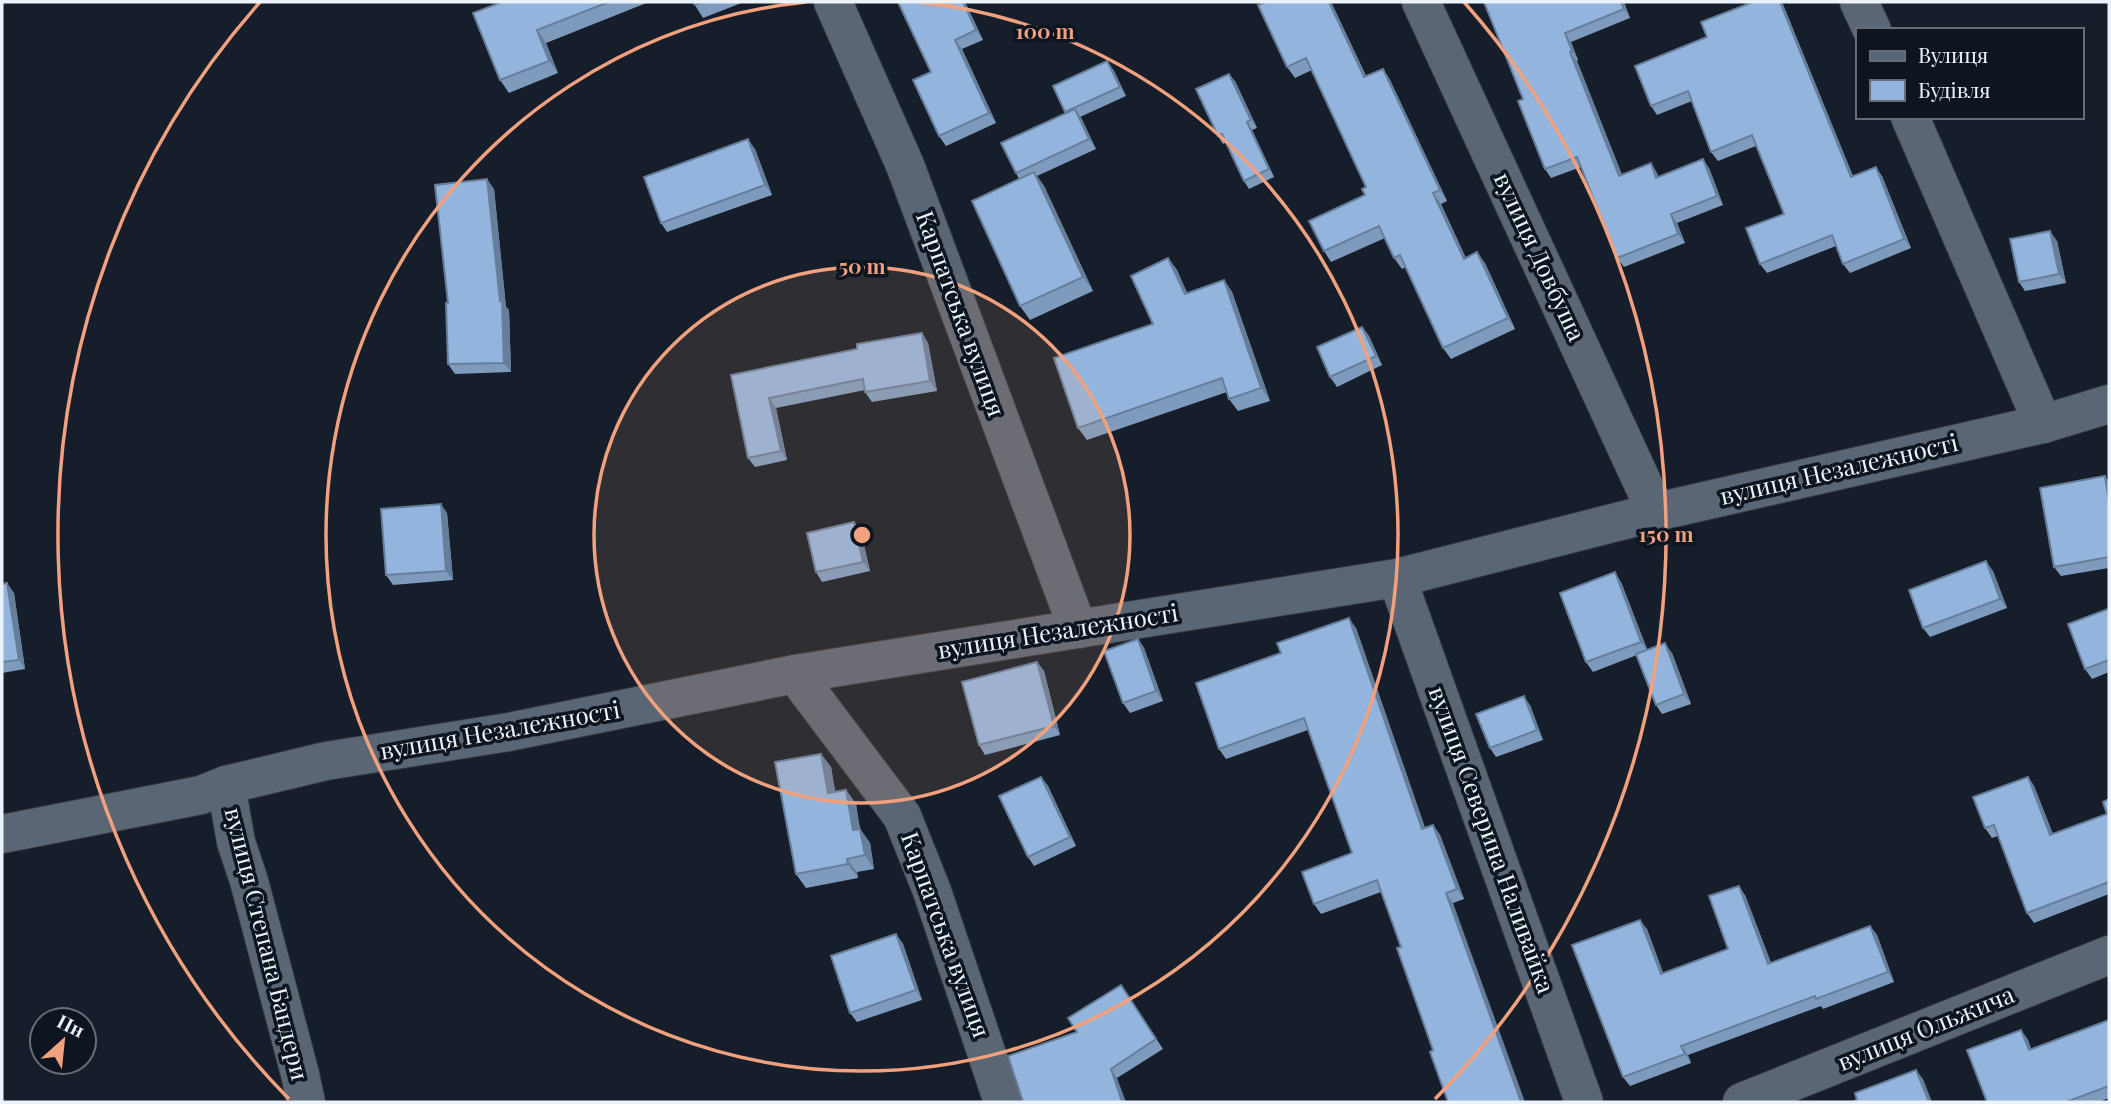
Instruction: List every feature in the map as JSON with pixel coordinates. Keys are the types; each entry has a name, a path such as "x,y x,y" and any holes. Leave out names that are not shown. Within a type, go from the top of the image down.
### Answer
{"street":[{"name":"Карпатська вулиця","path":"833,2 905,165 1078,629"},
{"name":"вулиця Довбуша","path":"1421,2 1656,512"},
{"path":"1859,2 1870,28"},
{"path":"1911,119 2043,424"},
{"name":"вулиця Незалежності","path":"2,834 201,795 226,785 326,761 509,732 795,674 1397,578 1656,512 2043,424 2109,404"},
{"name":"вулиця Северина Наливайка","path":"1397,578 1584,1102"},
{"name":"Карпатська вулиця","path":"795,674 902,816 932,891 1003,1102"},
{"name":"вулиця Степана Бандери","path":"226,785 236,842 249,881 306,1102"},
{"name":"вулиця Ольжича","path":"1742,1102 2109,955"}],"building":[{"path":"502,2 609,2 537,30 549,61 500,80 473,13"},
{"path":"898,2 963,2 976,30 955,40 989,113 939,136 913,80 931,72"},
{"path":"1266,2 1329,2 1364,77 1383,69 1440,190 1433,193 1464,259 1477,252 1508,318 1443,348 1400,255 1394,258 1379,226 1324,251 1309,221 1365,195 1362,189 1366,187 1306,58 1287,67 1258,5"},
{"path":"1484,2 1621,2 1624,9 1565,33 1619,176 1651,163 1656,178 1703,159 1717,196 1671,214 1678,234 1617,258 1577,157 1545,169 1518,101 1523,99"},
{"path":"1753,2 1780,2 1851,177 1876,167 1904,239 1843,264 1832,235 1760,264 1746,228 1784,214 1752,135 1711,152 1688,91 1651,106 1635,66 1707,37 1701,22"},
{"path":"1107,61 1120,87 1065,112 1053,86"},
{"path":"1229,74 1251,120 1247,122 1269,169 1244,181 1222,134 1218,136 1196,89"},
{"path":"1075,109 1089,139 1016,173 1001,143"},
{"path":"748,139 765,185 661,223 644,177"},
{"path":"1034,172 1083,277 1020,306 972,201"},
{"path":"487,179 502,301 504,363 448,364 448,303 435,185"},
{"path":"2050,231 2059,274 2019,282 2010,239"},
{"path":"1168,258 1185,294 1224,280 1261,388 1229,399 1222,378 1078,428 1054,358 1153,324 1131,276"},
{"path":"1362,327 1376,356 1330,377 1317,347"},
{"path":"922,333 930,381 865,392 863,379 769,398 781,451 748,458 731,375 857,349 857,344"},
{"path":"2105,476 2109,502 2109,557 2054,567 2040,488"},
{"path":"441,504 446,571 386,575 381,509"},
{"path":"854,522 863,562 816,572 807,533"},
{"path":"1986,561 2000,599 1923,628 1909,590"},
{"path":"1615,572 1641,642 1586,662 1560,593"},
{"path":"7,583 19,660 2,662 2,584"},
{"path":"2108,609 2109,660 2085,669 2068,624"},
{"path":"1349,618 1422,829 1433,825 1457,889 1446,893 1521,1102 1448,1102 1430,1052 1433,1050 1397,948 1401,947 1377,880 1314,904 1302,872 1352,853 1304,718 1219,749 1196,683 1281,653 1277,643"},
{"path":"1138,639 1156,691 1123,703 1104,651"},
{"path":"1665,643 1684,694 1656,705 1636,654"},
{"path":"1037,662 1054,726 979,745 962,682"},
{"path":"1524,696 1537,730 1490,748 1476,714"},
{"path":"821,754 828,793 846,790 853,830 860,829 865,855 847,859 848,864 796,874 775,762"},
{"path":"1041,777 1070,837 1028,857 999,796"},
{"path":"2028,777 2050,835 2107,814 2103,802 2109,799 2109,882 2027,913 1994,825 1985,828 1973,797"},
{"path":"1739,886 1768,964 1870,926 1888,972 1681,1046 1685,1054 1623,1077 1572,945 1640,920 1661,974 1728,949 1709,896"},
{"path":"896,934 916,990 850,1013 831,956"},
{"path":"1121,985 1156,1039 1111,1069 1122,1102 1023,1102 1008,1056 1077,1032 1068,1018"},
{"path":"2109,1020 2109,1086 2066,1102 1987,1102 1967,1050 2021,1030 2029,1050"},
{"path":"1916,1070 1929,1102 1852,1102 1857,1100 1855,1093"}]}
